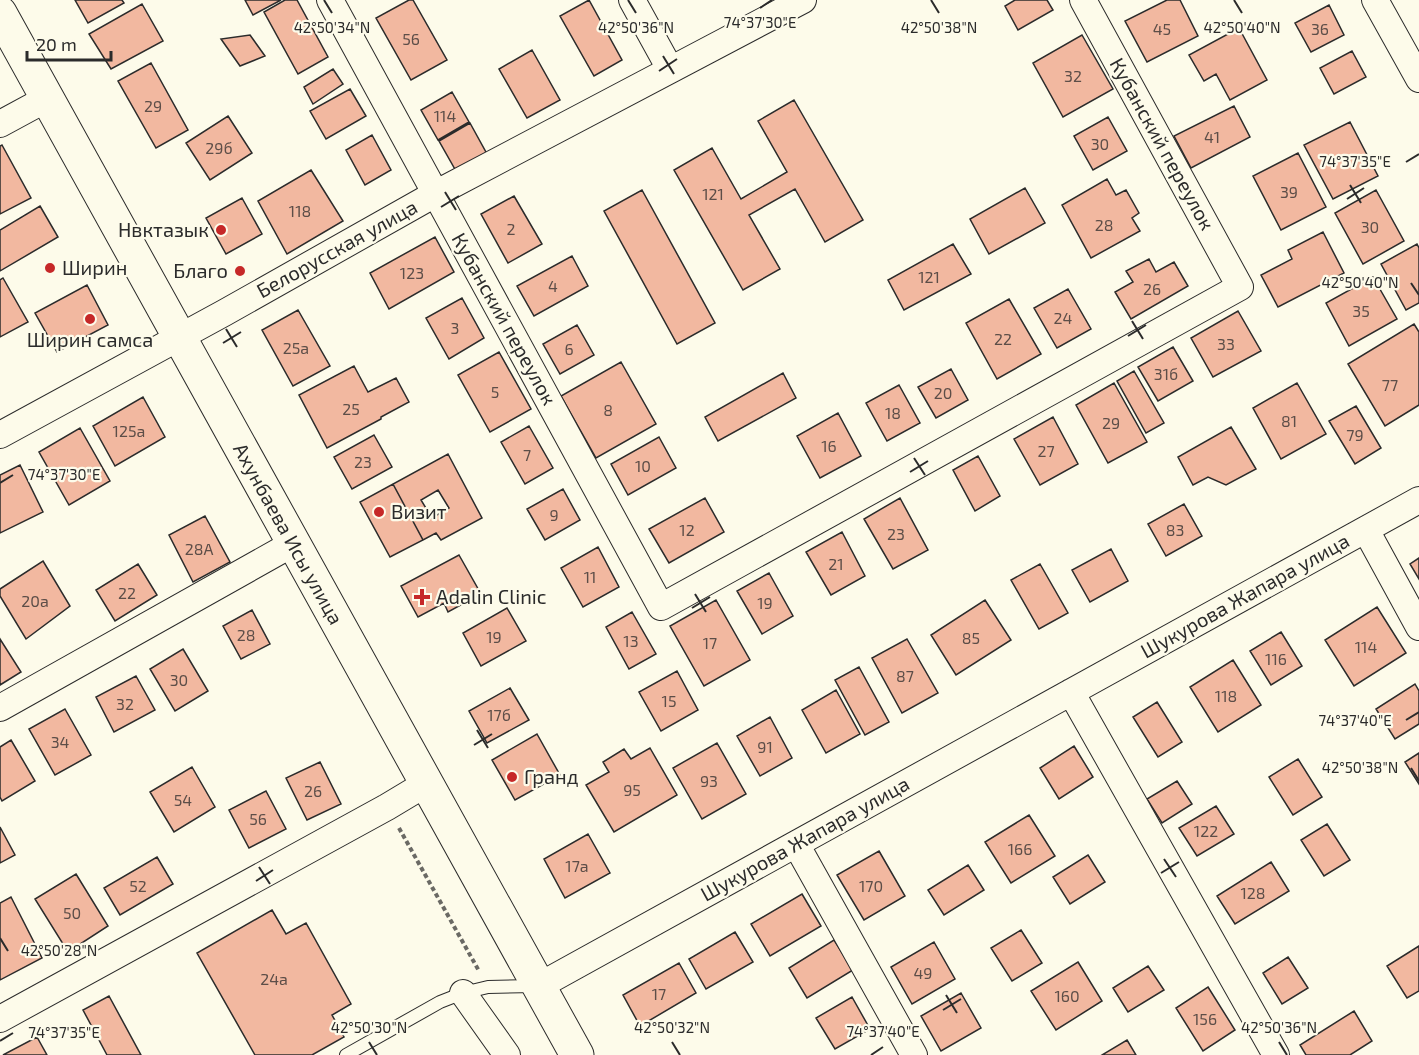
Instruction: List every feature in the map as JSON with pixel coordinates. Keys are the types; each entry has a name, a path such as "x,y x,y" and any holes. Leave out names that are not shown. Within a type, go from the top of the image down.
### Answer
{"main road":[{"name":"Ахунбаева Исы улица","path":"0,13 577,1055"}],"street":[{"name":"Кубанский переулок","path":"330,0 661,607 1240,287 1083,0"},
{"path":"632,0 670,69"},
{"path":"1376,0 1419,79"},
{"name":"Белорусская улица","path":"0,435 435,194 792,2"},
{"path":"0,124 48,98"},
{"name":"Шукурова Жапара улица","path":"539,986 1419,500"},
{"path":"1366,530 1419,627"},
{"path":"0,708 294,543"},
{"path":"1071,692 1276,1055"},
{"path":"0,1019 387,807 426,783"},
{"path":"796,844 914,1055"},
{"path":"463,993 507,1055"}],"lane":[{"path":"346,1055 440,1002 463,993 488,987 539,986"}],"path":[{"path":"387,807 488,987"}],"building":[{"path":"75,0 122,0 124,3 88,23"},
{"path":"245,0 281,0 253,15"},
{"path":"285,0 297,0 328,57 298,74 264,12"},
{"path":"413,0 447,60 411,80 376,18"},
{"path":"589,0 622,60 594,76 560,16"},
{"path":"1015,0 1047,0 1053,10 1018,30 1005,6"},
{"path":"1167,0 1180,0 1198,36 1147,62 1125,21"},
{"path":"142,4 163,41 111,69 89,34"},
{"path":"1329,5 1344,35 1311,52 1295,23"},
{"path":"1239,28 1267,80 1230,100 1216,74 1204,81 1189,55"},
{"path":"250,35 265,56 240,66 221,39"},
{"path":"1082,35 1113,89 1063,117 1033,63"},
{"path":"532,50 560,100 527,118 499,69"},
{"path":"1352,51 1366,77 1334,94 1320,68"},
{"path":"151,63 188,130 156,148 118,81"},
{"path":"333,69 343,84 313,104 304,87"},
{"path":"350,89 366,116 326,139 310,111"},
{"path":"452,92 469,122 438,140 421,110"},
{"path":"794,100 863,220 825,242 795,189 749,215 780,269 743,290 674,170 712,148 741,199 787,172 758,121"},
{"path":"1234,106 1250,137 1191,168 1174,136"},
{"path":"228,116 252,153 210,180 186,143"},
{"path":"1108,117 1127,151 1093,170 1074,136"},
{"path":"1350,122 1378,176 1333,199 1304,145"},
{"path":"470,123 487,154 456,171 439,141"},
{"path":"372,135 391,170 365,185 346,150"},
{"path":"2,145 31,198 0,214 0,146"},
{"path":"1298,153 1326,207 1281,230 1253,176"},
{"path":"311,170 343,221 287,254 258,201"},
{"path":"1107,179 1116,195 1126,190 1139,213 1132,218 1140,231 1091,258 1062,205"},
{"path":"1025,188 1045,223 989,254 970,219"},
{"path":"642,190 715,323 677,344 604,211"},
{"path":"1376,190 1404,241 1363,264 1335,213"},
{"path":"514,196 542,244 508,263 481,214"},
{"path":"242,198 262,234 226,254 206,218"},
{"path":"40,206 58,237 0,271 0,230"},
{"path":"1323,232 1344,273 1278,307 1261,275 1292,259 1288,250"},
{"path":"435,237 454,272 389,309 370,273"},
{"path":"953,244 971,274 904,310 888,280"},
{"path":"1417,244 1419,248 1419,303 1406,310 1381,264"},
{"path":"572,256 588,286 534,316 517,286"},
{"path":"1149,259 1156,272 1174,262 1188,286 1131,319 1115,292 1133,282 1126,271"},
{"path":"1373,277 1397,319 1349,346 1326,303"},
{"path":"3,278 28,322 0,337 0,280"},
{"path":"87,285 108,325 57,352 35,313"},
{"path":"1068,289 1091,329 1057,348 1034,308"},
{"path":"462,298 484,338 449,359 426,318"},
{"path":"1009,299 1041,354 997,379 966,323"},
{"path":"298,310 330,366 293,386 262,330"},
{"path":"1238,311 1261,351 1213,377 1191,338"},
{"path":"1414,324 1419,332 1419,405 1385,426 1348,364"},
{"path":"577,325 594,355 560,374 543,344"},
{"path":"1173,347 1193,381 1158,401 1138,367"},
{"path":"499,352 531,409 490,432 458,375"},
{"path":"621,362 656,424 596,458 561,396"},
{"path":"354,366 368,392 396,378 409,402 327,448 299,395"},
{"path":"951,369 968,400 936,418 918,387"},
{"path":"1134,371 1164,423 1146,433 1117,381"},
{"path":"783,373 796,398 718,441 705,417"},
{"path":"1114,383 1147,442 1108,463 1076,405"},
{"path":"1297,383 1326,434 1281,459 1253,408"},
{"path":"899,385 920,423 887,441 866,403"},
{"path":"143,397 165,437 115,466 93,426"},
{"path":"1356,406 1381,448 1355,464 1329,421"},
{"path":"838,413 861,456 820,478 797,436"},
{"path":"1053,417 1078,464 1040,485 1014,439"},
{"path":"529,426 553,468 525,484 501,442"},
{"path":"1231,427 1256,469 1226,485 1208,477 1193,485 1178,457"},
{"path":"80,428 110,481 69,505 39,452"},
{"path":"374,435 392,467 352,489 334,457"},
{"path":"659,437 676,468 628,495 611,464"},
{"path":"448,454 482,518 441,540 436,533 423,540 393,484","holes":["438,490 449,508 432,518 421,500"]},
{"path":"978,456 1000,496 975,511 953,470"},
{"path":"20,465 43,512 0,533 0,475"},
{"path":"393,484 423,540 390,557 360,502"},
{"path":"563,489 580,520 545,540 527,509"},
{"path":"705,498 724,532 669,563 649,529"},
{"path":"900,498 928,550 893,569 864,519"},
{"path":"1184,504 1202,536 1166,556 1148,524"},
{"path":"205,516 230,562 193,582 169,535"},
{"path":"842,532 865,576 831,595 806,552"},
{"path":"598,547 619,587 583,607 561,568"},
{"path":"1111,549 1128,581 1090,602 1072,570"},
{"path":"459,555 481,594 448,612 444,603 418,617 401,586"},
{"path":"1419,558 1419,579 1410,564"},
{"path":"43,561 70,606 26,639 0,596 0,589"},
{"path":"138,564 157,595 115,621 96,590"},
{"path":"1040,564 1068,613 1039,629 1011,580"},
{"path":"769,573 793,616 762,634 737,591"},
{"path":"716,600 750,660 704,686 670,626"},
{"path":"985,600 1011,640 956,675 931,635"},
{"path":"1377,607 1406,653 1354,686 1325,640"},
{"path":"507,608 526,641 481,666 463,633"},
{"path":"252,610 270,644 241,659 223,626"},
{"path":"632,612 656,654 629,669 606,627"},
{"path":"1281,632 1302,666 1271,685 1250,651"},
{"path":"0,639 21,672 0,685"},
{"path":"907,639 938,693 902,713 872,658"},
{"path":"183,649 208,691 175,711 150,669"},
{"path":"1233,660 1261,705 1218,732 1190,687"},
{"path":"859,667 889,722 865,735 835,680"},
{"path":"677,671 698,710 661,731 639,692"},
{"path":"136,676 155,710 114,732 96,697"},
{"path":"1415,684 1419,691 1419,724 1395,739 1376,709"},
{"path":"510,688 529,720 487,743 469,711"},
{"path":"836,690 860,734 826,753 802,710"},
{"path":"1157,702 1182,742 1158,757 1133,717"},
{"path":"65,709 91,755 55,775 29,729"},
{"path":"770,717 792,758 760,776 737,736"},
{"path":"537,734 560,775 515,800 492,760"},
{"path":"11,740 35,781 2,801 0,797 0,747"},
{"path":"717,743 746,794 702,819 673,768"},
{"path":"1074,746 1093,777 1059,799 1040,768"},
{"path":"650,748 677,795 614,832 586,785 609,772 603,762 624,749 631,759"},
{"path":"1419,753 1419,784 1405,762"},
{"path":"1298,759 1322,797 1293,815 1269,777"},
{"path":"320,762 341,804 307,820 286,778"},
{"path":"192,767 215,807 174,832 150,792"},
{"path":"1177,781 1192,804 1162,823 1147,799"},
{"path":"266,791 286,829 249,848 229,810"},
{"path":"1216,806 1234,834 1197,856 1179,828"},
{"path":"1029,815 1055,856 1011,883 985,842"},
{"path":"1327,824 1350,860 1324,876 1301,840"},
{"path":"0,827 15,855 0,863"},
{"path":"588,834 610,873 565,898 544,859"},
{"path":"879,851 905,896 864,920 837,875"},
{"path":"1088,855 1105,882 1070,904 1053,877"},
{"path":"157,857 173,884 120,915 104,888"},
{"path":"1271,862 1289,891 1235,924 1217,896"},
{"path":"968,865 984,890 944,915 928,890"},
{"path":"76,874 108,926 68,952 35,899"},
{"path":"802,894 821,926 770,956 751,924"},
{"path":"11,897 42,958 0,980 0,903"},
{"path":"272,910 286,934 306,923 351,1004 332,1015 344,1037 312,1055 255,1055 197,953"},
{"path":"1021,930 1042,963 1012,981 991,948"},
{"path":"735,932 753,962 706,989 689,959"},
{"path":"834,940 853,970 807,998 789,968"},
{"path":"934,942 955,979 912,1004 891,967"},
{"path":"1419,946 1419,991 1407,998 1387,966"},
{"path":"1288,957 1308,988 1282,1004 1263,973"},
{"path":"1078,962 1102,1001 1056,1030 1031,991"},
{"path":"679,963 696,993 640,1026 623,995"},
{"path":"1148,966 1164,990 1128,1012 1113,988"},
{"path":"1208,987 1235,1030 1203,1051 1176,1008"},
{"path":"961,993 981,1028 941,1051 921,1016"},
{"path":"109,996 141,1055 107,1055 83,1010"},
{"path":"852,997 870,1029 835,1049 816,1018"},
{"path":"1354,1011 1372,1041 1350,1055 1306,1055 1300,1045"},
{"path":"37,1037 47,1055 3,1055"},
{"path":"1127,1040 1136,1055 1102,1055"}],"place":[{"name":"Нвктазык","path":"221,230"},
{"name":"Ширин","path":"50,268"},
{"name":"Благо","path":"240,271"},
{"name":"Ширин самса","path":"90,319"},
{"name":"Визит","path":"379,512"},
{"name":"Adalin Clinic","path":"422,597"},
{"name":"Гранд","path":"512,777"}]}
